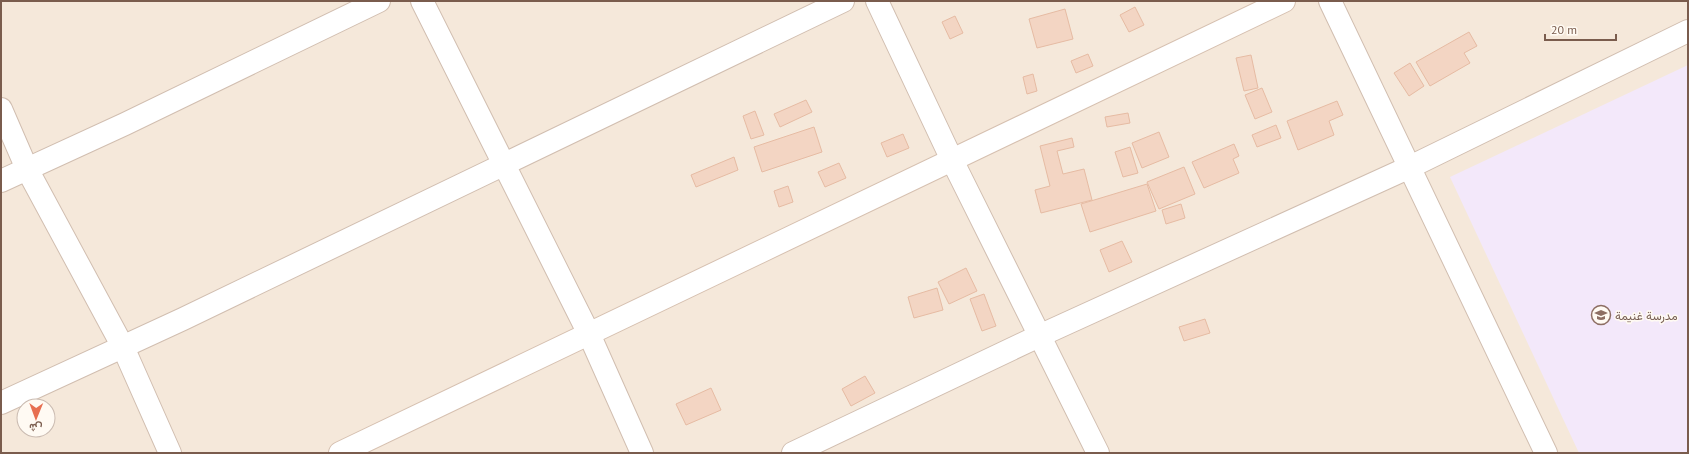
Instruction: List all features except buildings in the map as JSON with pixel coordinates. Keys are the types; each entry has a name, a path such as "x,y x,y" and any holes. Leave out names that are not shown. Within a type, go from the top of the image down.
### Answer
{"street":[{"path":"1,181 125,124 378,1"},
{"path":"422,1 589,334 642,453"},
{"path":"1,403 123,347 843,1"},
{"path":"877,1 952,160 1098,453"},
{"path":"340,453 1284,1"},
{"path":"1330,1 1546,453"},
{"path":"793,453 1040,336 1410,168 1688,31"},
{"path":"1,109 27,169 123,347 170,453"}],"shaded area":[{"path":"1,1 1688,1 1688,453 1,453"},
{"name":"مدرسة غنيمة","path":"1688,65 1688,453 1579,453 1450,177"}],"place":[{"name":"مدرسة غنيمة","path":"1601,315"}]}
